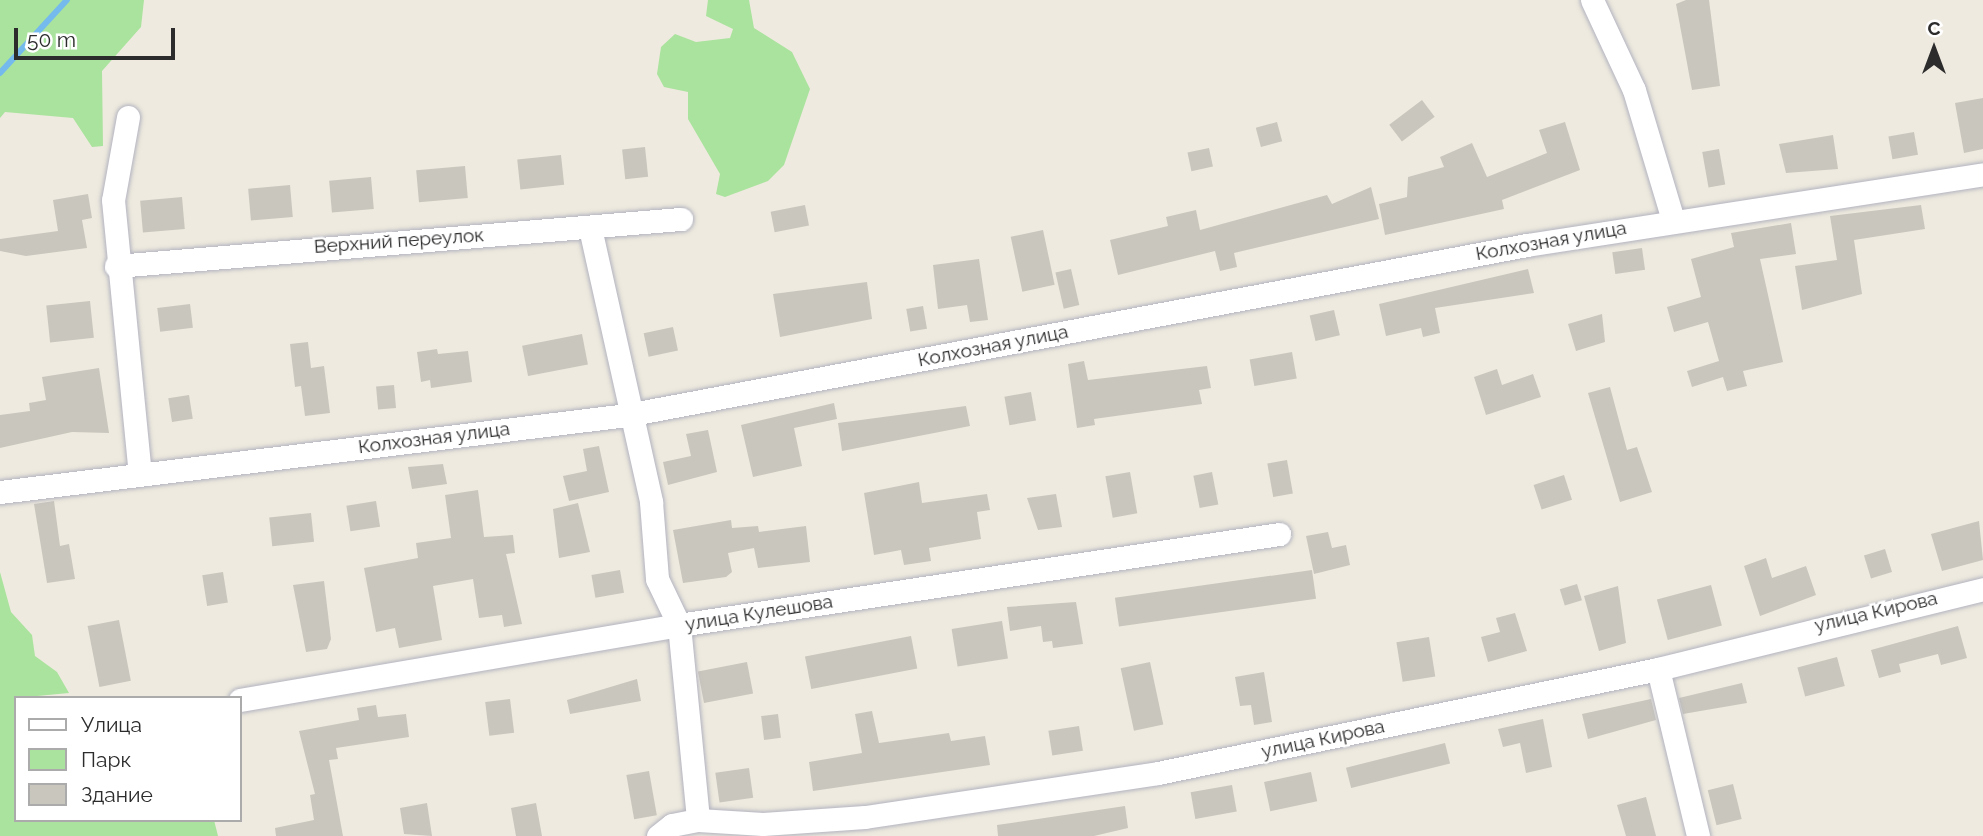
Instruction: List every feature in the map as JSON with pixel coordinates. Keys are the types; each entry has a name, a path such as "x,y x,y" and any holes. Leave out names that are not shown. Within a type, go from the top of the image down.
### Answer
{"street":[{"path":"1592,0 1638,102 1673,220"},
{"path":"128,117 113,200 116,266 139,424 139,473"},
{"name":"Колхозная улица","path":"0,492 627,415 1673,220 1983,174"},
{"name":"Верхний переулок","path":"116,266 681,219"},
{"path":"590,228 627,415 651,502 657,579 679,625 698,820"},
{"name":"улица Кулешова","path":"242,700 679,625 1279,534"},
{"name":"улица Кирова","path":"659,836 671,825 698,820 763,824 865,817 1158,773 1658,669 1983,589"},
{"path":"1658,669 1698,836"}],"green space":[{"path":"0,0 144,0 141,27 102,71 103,146 92,147 73,118 5,112 0,118"},
{"path":"708,0 749,0 754,28 792,52 810,89 784,165 768,181 725,197 716,194 720,174 688,119 688,92 664,87 657,74 661,47 675,34 696,42 730,38 733,29 706,16"},
{"path":"0,572 11,612 32,635 35,656 57,672 69,693 14,696 14,822 214,822 218,836 0,836"}],"building":[{"path":"1686,0 1709,0 1720,86 1692,90 1676,4"},
{"path":"1983,98 1983,149 1964,153 1955,103"},
{"path":"1422,100 1435,117 1402,141 1389,125"},
{"path":"1277,122 1282,141 1261,147 1256,128"},
{"path":"1565,122 1580,170 1502,200 1504,209 1385,235 1379,204 1407,197 1408,177 1444,167 1440,157 1472,143 1487,177 1547,153 1539,130"},
{"path":"1914,132 1918,155 1892,159 1888,137"},
{"path":"1833,135 1838,169 1786,173 1779,144"},
{"path":"645,147 648,177 625,179 622,149"},
{"path":"1209,148 1213,167 1191,171 1187,153"},
{"path":"1719,149 1725,184 1709,187 1702,152"},
{"path":"561,155 564,185 520,189 517,160"},
{"path":"465,166 468,198 419,202 416,170"},
{"path":"371,177 374,209 332,213 329,181"},
{"path":"290,185 293,217 251,221 248,189"},
{"path":"1371,187 1379,219 1234,253 1237,267 1220,271 1215,251 1118,275 1110,240 1168,226 1166,217 1196,210 1200,230 1327,195 1332,204"},
{"path":"88,194 92,218 82,220 87,248 26,256 0,251 0,239 58,231 53,200"},
{"path":"182,197 185,229 143,233 140,201"},
{"path":"805,205 809,226 775,232 771,212"},
{"path":"1921,205 1925,229 1854,240 1862,294 1802,310 1795,266 1837,260 1830,216"},
{"path":"1791,223 1796,254 1760,259 1783,362 1743,371 1747,386 1727,391 1723,377 1692,387 1687,371 1719,361 1708,322 1674,332 1667,307 1701,297 1691,259 1734,247 1731,233"},
{"path":"1043,230 1055,285 1022,292 1011,237"},
{"path":"1642,248 1645,270 1615,274 1612,252"},
{"path":"979,259 988,320 970,322 967,305 938,309 933,265"},
{"path":"1071,269 1079,305 1064,309 1055,273"},
{"path":"1528,269 1534,293 1435,308 1440,333 1423,337 1421,328 1386,336 1379,304"},
{"path":"867,282 872,319 780,337 773,294"},
{"path":"90,301 94,338 50,342 46,306"},
{"path":"190,304 193,328 160,332 157,308"},
{"path":"923,306 927,329 910,332 906,309"},
{"path":"1334,310 1340,335 1315,341 1310,316"},
{"path":"1602,314 1605,342 1576,351 1568,324"},
{"path":"673,327 678,350 649,357 644,333"},
{"path":"582,334 588,364 528,376 522,346"},
{"path":"308,342 311,368 324,366 330,413 305,416 301,386 295,387 290,344"},
{"path":"437,349 438,354 468,351 472,382 431,388 430,380 421,382 417,352"},
{"path":"1292,352 1297,379 1254,386 1250,359"},
{"path":"1084,361 1088,380 1207,366 1211,388 1199,390 1202,404 1094,419 1095,425 1077,428 1068,364"},
{"path":"99,368 109,433 72,432 0,448 0,415 30,411 29,403 46,400 42,377"},
{"path":"1497,369 1502,385 1533,374 1541,397 1486,415 1474,377"},
{"path":"394,385 396,408 378,409 376,387"},
{"path":"1610,387 1627,450 1637,447 1652,492 1620,502 1588,393"},
{"path":"1031,392 1036,421 1009,425 1004,397"},
{"path":"189,395 193,419 172,422 168,398"},
{"path":"834,403 837,419 794,428 802,466 753,477 741,425"},
{"path":"966,406 970,426 842,451 838,423"},
{"path":"708,430 717,472 668,485 663,462 691,456 686,434"},
{"path":"599,446 609,492 569,501 563,476 587,471 583,449"},
{"path":"1287,460 1293,493 1273,497 1267,463"},
{"path":"443,464 447,484 412,489 408,467"},
{"path":"1130,472 1137,513 1113,518 1105,476"},
{"path":"1212,472 1218,504 1200,508 1193,476"},
{"path":"1564,475 1572,500 1542,510 1534,485"},
{"path":"919,482 922,503 987,494 990,510 977,512 981,539 929,548 931,561 904,565 901,550 874,555 864,493"},
{"path":"478,490 484,537 513,535 515,553 506,554 522,624 504,627 502,615 479,618 473,579 433,586 442,640 399,648 395,628 376,632 364,568 418,558 416,543 451,538 445,495"},
{"path":"1056,494 1062,527 1038,530 1027,498"},
{"path":"54,501 60,546 69,544 75,579 47,583 34,504"},
{"path":"376,501 380,527 350,531 346,506"},
{"path":"578,503 590,552 559,558 553,509"},
{"path":"311,513 314,542 272,546 269,517"},
{"path":"731,520 732,528 758,526 759,532 806,526 810,562 758,568 754,548 728,553 732,572 726,577 683,583 673,530"},
{"path":"1979,521 1983,560 1942,571 1931,534"},
{"path":"1328,532 1332,548 1346,545 1350,565 1314,574 1306,536"},
{"path":"1885,549 1892,572 1871,578 1864,555"},
{"path":"1766,558 1772,578 1806,566 1816,595 1760,616 1744,566"},
{"path":"620,570 624,593 595,598 591,575"},
{"path":"1312,570 1316,599 1119,626 1115,598"},
{"path":"223,572 228,603 207,606 202,575"},
{"path":"324,581 331,639 327,649 306,652 293,585"},
{"path":"1577,584 1582,600 1565,606 1560,589"},
{"path":"1711,585 1722,626 1668,640 1657,599"},
{"path":"1618,586 1626,643 1599,651 1584,596"},
{"path":"1076,602 1083,644 1053,648 1052,641 1043,642 1041,626 1010,631 1007,607"},
{"path":"1515,613 1527,651 1488,662 1481,637 1500,632 1496,618"},
{"path":"119,620 131,681 99,687 88,626"},
{"path":"1002,621 1008,659 958,667 952,629"},
{"path":"1958,626 1967,658 1941,665 1938,654 1899,664 1901,672 1879,678 1871,650"},
{"path":"911,636 917,668 811,689 805,657"},
{"path":"1429,637 1435,677 1403,682 1396,642"},
{"path":"1837,657 1845,686 1805,697 1797,668"},
{"path":"747,662 753,693 704,703 698,672"},
{"path":"1150,662 1163,725 1134,731 1121,668"},
{"path":"1264,672 1272,722 1254,725 1251,705 1240,706 1235,677"},
{"path":"637,679 641,701 570,714 567,700"},
{"path":"1742,683 1747,703 1683,714 1679,698"},
{"path":"510,699 514,733 489,736 485,702"},
{"path":"1651,699 1656,720 1588,739 1582,714"},
{"path":"376,705 378,717 406,714 409,737 336,748 338,759 329,760 343,836 276,836 275,828 314,820 310,795 315,794 299,731 359,720 357,708"},
{"path":"872,711 879,743 949,733 951,741 985,736 990,765 813,791 809,762 862,753 855,714"},
{"path":"778,714 781,738 764,740 761,716"},
{"path":"1543,719 1552,767 1526,773 1520,743 1503,747 1498,729"},
{"path":"1079,726 1083,751 1052,756 1048,731"},
{"path":"1445,743 1450,763 1351,788 1346,768"},
{"path":"749,768 753,798 720,802 715,773"},
{"path":"649,771 657,815 634,819 626,775"},
{"path":"1311,772 1317,801 1270,811 1264,782"},
{"path":"1733,784 1742,819 1716,825 1708,790"},
{"path":"1232,785 1237,812 1195,819 1191,792"},
{"path":"1646,797 1656,836 1626,836 1617,805"},
{"path":"427,803 432,836 404,834 400,808"},
{"path":"536,803 542,836 516,836 511,808"},
{"path":"1125,806 1128,828 1094,836 998,836 997,825"}],"waterway":[{"path":"0,73 67,0"}]}
